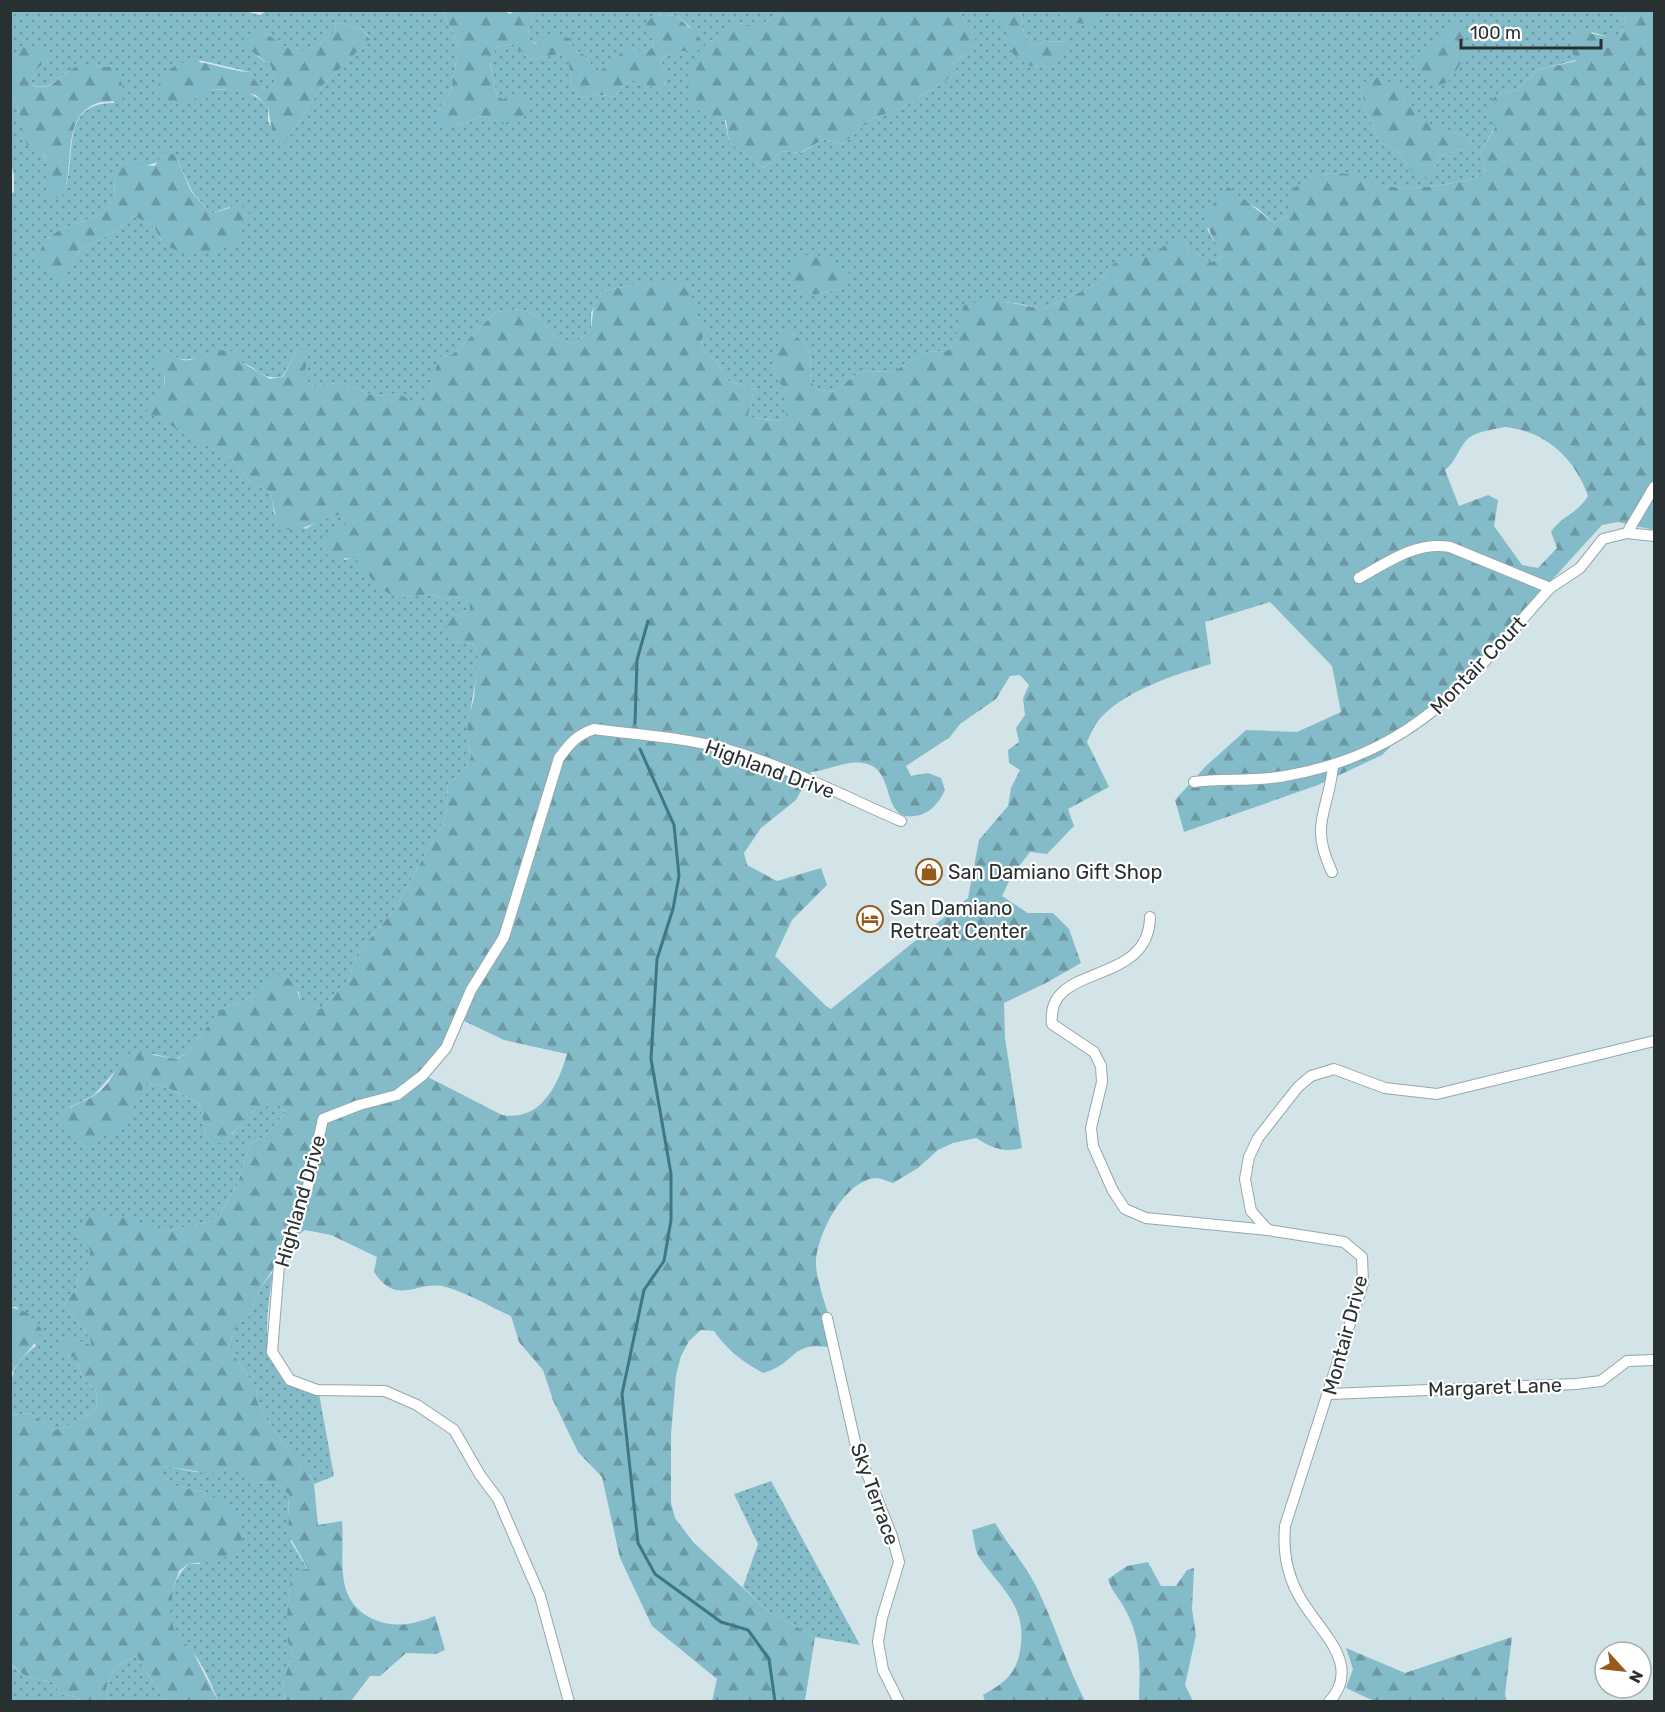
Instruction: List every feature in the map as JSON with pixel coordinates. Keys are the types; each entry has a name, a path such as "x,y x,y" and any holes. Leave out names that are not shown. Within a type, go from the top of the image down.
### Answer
{"street":[{"path":"1627,533 1654,487"},
{"path":"1359,578 1414,549 1439,545 1450,547 1550,588 1580,568 1603,539 1627,533 1654,536"},
{"name":"Montair Court","path":"1194,782 1223,778 1260,780 1333,766 1394,740 1428,717 1457,691 1550,588"},
{"name":"Highland Drive","path":"569,1701 540,1596 498,1499 480,1475 454,1430 417,1405 385,1391 317,1390 290,1380 272,1352 279,1265 308,1186 323,1119 359,1105 397,1095 423,1075 446,1048 471,990 507,928 559,758 573,739 585,732 594,729 677,739 726,749 793,773 900,821"},
{"path":"1332,872 1322,851 1319,835 1333,766"},
{"name":"Montair Drive","path":"1150,917 1143,947 1130,959 1059,993 1050,1008 1052,1024 1094,1052 1101,1066 1102,1082 1091,1128 1093,1146 1113,1191 1131,1212 1146,1218 1268,1230 1344,1242 1362,1257 1363,1283 1285,1526 1283,1544 1286,1564 1298,1594 1339,1654 1344,1670 1341,1685 1329,1701"},
{"path":"1268,1230 1251,1211 1245,1179 1249,1157 1258,1138 1298,1087 1311,1076 1334,1069 1385,1088 1437,1094 1654,1041"},
{"name":"Sky Terrace","path":"827,1317 856,1446 892,1536 899,1562 882,1618 878,1642 883,1670 899,1701"},
{"name":"Margaret Lane","path":"1329,1394 1576,1384 1601,1381 1628,1361 1654,1360"}],"green space":[{"path":"240,10 260,15 268,10 442,11 459,45 451,91 437,111 457,126 482,116 502,124 504,99 497,96 490,62 496,47 513,44 530,60 560,54 569,64 571,85 582,98 595,94 615,97 622,86 636,79 665,87 661,58 678,51 694,51 690,27 677,16 656,14 652,47 647,52 626,52 611,65 597,71 581,53 575,50 542,45 530,40 528,32 535,11 780,11 781,14 768,20 761,27 738,23 726,36 710,41 729,142 764,168 782,151 801,153 824,139 843,144 872,119 903,107 958,73 953,63 968,53 967,26 961,14 963,11 993,11 1004,20 1012,52 1036,67 1055,57 1071,41 1044,42 1031,47 1024,34 1021,11 1613,10 1626,17 1621,37 1607,37 1592,32 1576,60 1537,70 1517,90 1497,94 1495,126 1480,154 1485,170 1474,178 1434,186 1406,188 1378,185 1342,174 1325,174 1289,215 1274,223 1257,208 1242,200 1207,229 1222,259 1210,262 1174,239 1154,255 1109,267 1100,283 1043,309 1015,303 990,306 957,326 957,340 947,351 925,352 893,372 861,371 833,392 816,389 810,372 811,360 807,347 788,330 773,370 788,401 784,421 753,418 748,415 755,389 728,381 717,362 705,353 701,341 708,329 695,314 642,283 602,291 591,313 591,329 574,344 557,338 537,316 521,309 496,312 453,354 439,358 426,401 414,404 401,394 374,396 340,382 315,387 303,379 300,345 282,377 269,377 236,361 208,357 184,359 165,349 164,387 147,412 229,457 251,482 271,493 274,514 306,529 321,519 339,515 348,524 335,532 344,560 355,557 370,577 403,597 432,594 443,599 462,597 470,602 470,610 455,615 453,642 472,644 478,651 468,730 471,757 464,770 448,783 446,816 395,909 357,954 349,979 320,1009 300,1001 299,992 270,979 258,994 220,1010 189,1051 176,1059 153,1054 117,1069 94,1095 70,1107 88,1144 120,1117 145,1083 165,1087 199,1103 206,1135 212,1143 233,1134 244,1117 260,1106 280,1106 286,1112 265,1136 250,1144 237,1186 216,1220 166,1231 147,1226 90,1249 90,1266 78,1277 77,1287 64,1305 90,1338 91,1345 72,1339 67,1356 76,1358 83,1378 97,1393 96,1409 66,1427 54,1430 31,1413 10,1415 11,1384 15,1368 36,1346 17,1307 10,1307 10,196 14,191 11,164 11,100 17,105 23,123 48,164 49,173 44,185 61,198 67,184 72,138 76,124 83,113 95,106 114,103 113,66 78,67 66,72 51,84 38,87 30,84 37,69 49,58 11,62 11,11","holes":["336,22 362,29 370,38 323,85 282,147 268,121 268,107 261,101 240,91 207,90 199,60 250,72 258,84 269,92 275,82 271,66 257,56 263,31 283,46 298,51 314,47 335,31","1373,78 1396,86 1422,119 1436,127 1471,138 1470,147 1440,156 1434,171 1412,171 1399,153 1380,142 1365,110 1361,84","175,155 192,191 211,214 232,206 177,251 163,244 153,225 133,216 116,231 83,248 67,264 63,288 58,281 46,239 61,229 103,214 114,199 115,174","790,282 839,289 814,295"]},
{"path":"442,11 504,11 510,14 514,11 535,11 528,32 530,40 536,44 544,37 552,35 571,39 574,50 583,54 597,71 607,67 624,51 647,52 652,47 653,40 647,34 645,24 656,14 677,16 699,37 699,46 694,51 678,51 661,58 665,87 658,91 636,79 622,86 615,97 595,94 582,98 571,85 569,64 560,54 530,60 513,44 496,47 490,63 497,96 504,99 519,94 531,108 522,117 502,124 482,116 457,126 438,124 437,111 451,91 459,45"},
{"path":"780,11 963,11 961,14 967,26 978,34 968,53 953,63 958,73 903,107 872,119 843,144 824,139 800,153 782,151 764,168 729,142 726,120 711,119 689,104 688,87 694,60 704,46 728,33 738,23 761,27 768,20 780,14"},
{"path":"993,11 1021,11 1024,34 1031,47 1044,42 1072,41 1050,62 1036,67 1029,65 1013,53 1003,22"},
{"path":"1053,11 1104,11 1092,22 1080,23 1066,19"},
{"path":"1613,11 1654,11 1654,530 1618,522 1602,525 1486,652 1382,755 1318,785 1184,832 1175,800 1206,766 1246,730 1297,732 1341,712 1332,666 1270,602 1205,622 1211,664 1150,685 1120,701 1098,721 1087,742 1109,787 1068,809 1074,826 1047,854 1030,852 1012,875 1002,896 1028,913 1053,913 1069,929 1081,963 1004,1003 1005,1038 1022,1148 998,1149 976,1138 953,1143 938,1150 918,1168 893,1183 875,1178 864,1181 843,1199 826,1225 817,1252 816,1264 822,1294 840,1349 823,1346 802,1349 784,1363 763,1373 736,1355 714,1331 701,1330 689,1341 681,1356 676,1375 671,1435 671,1503 675,1518 694,1543 768,1611 815,1637 805,1701 712,1701 717,1679 652,1626 620,1558 602,1477 578,1452 553,1400 543,1370 519,1342 511,1316 471,1296 446,1287 426,1286 408,1290 391,1288 383,1283 374,1272 377,1257 331,1235 305,1230 295,1237 261,1287 249,1316 238,1323 230,1342 231,1351 256,1388 257,1402 265,1416 291,1454 310,1474 314,1484 318,1525 342,1521 343,1577 351,1601 360,1611 373,1619 389,1624 412,1623 435,1616 445,1650 436,1654 406,1653 380,1676 370,1676 351,1701 285,1701 283,1682 292,1655 287,1636 287,1625 292,1572 308,1569 287,1532 289,1494 273,1482 255,1483 241,1470 230,1468 212,1474 164,1466 160,1475 177,1486 207,1493 236,1512 240,1526 240,1550 217,1561 188,1564 179,1571 173,1589 170,1613 174,1630 193,1652 218,1701 164,1701 137,1656 123,1663 112,1673 107,1686 108,1701 80,1701 76,1697 61,1694 52,1682 25,1676 11,1664 10,1415 31,1413 54,1430 66,1427 96,1409 97,1393 83,1378 76,1358 67,1356 60,1350 64,1340 72,1339 91,1345 90,1338 64,1305 77,1287 78,1277 90,1265 90,1249 78,1242 76,1230 87,1216 102,1214 166,1231 216,1220 237,1186 250,1144 265,1136 286,1112 280,1106 258,1109 246,1116 224,1143 212,1143 206,1135 199,1103 165,1087 145,1083 128,1118 120,1128 88,1144 73,1137 60,1124 62,1118 69,1109 95,1095 108,1083 121,1056 134,1052 177,1059 189,1051 220,1010 258,994 270,979 280,974 295,982 300,1001 320,1009 349,979 357,954 395,909 446,816 448,783 464,770 471,757 467,733 474,699 478,651 472,644 453,642 445,623 455,615 470,610 470,602 462,597 443,599 432,594 403,597 392,595 378,587 355,558 332,559 324,552 322,537 347,524 339,515 304,528 287,529 280,523 275,512 271,493 251,482 229,457 146,412 164,387 165,377 152,365 165,349 184,360 194,359 217,350 239,352 241,362 270,379 283,377 300,344 308,356 303,379 315,387 340,382 374,396 401,394 414,404 426,400 439,358 453,354 496,312 521,309 537,316 557,338 574,344 591,329 594,304 602,291 642,283 688,281 695,314 708,329 701,341 705,353 717,362 728,381 755,389 748,415 753,418 783,421 788,408 786,395 773,370 779,342 788,330 807,347 811,360 810,372 816,389 833,392 861,371 893,372 925,352 947,351 957,340 957,326 964,305 994,302 1043,309 1100,283 1109,267 1119,260 1142,258 1174,238 1210,262 1222,259 1208,227 1206,213 1228,187 1274,223 1289,215 1289,192 1304,181 1321,175 1349,174 1376,184 1407,188 1443,185 1474,178 1485,170 1480,154 1495,127 1487,108 1497,94 1517,90 1537,70 1576,61 1570,47 1576,30 1607,37 1621,37 1626,17","holes":["1505,427 1533,434 1557,449 1575,470 1588,496 1578,508 1555,526 1551,532 1557,548 1538,568 1522,565 1494,526 1498,500 1488,495 1459,506 1445,470 1473,435","1020,675 1029,685 1023,698 1025,715 1016,728 1019,742 1008,750 1009,763 1020,770 1011,788 1008,806 979,840 968,898 831,1009 775,956 792,920 827,885 821,868 777,881 747,865 744,853 761,828 796,800 811,772 843,764 859,762 874,767 884,780 893,806 905,816 920,815 929,811 945,790 941,778 928,773 911,776 906,766 950,737 960,724 996,699 1010,676","464,1021 504,1040 567,1054 559,1078 546,1099 527,1113 516,1116 502,1115 428,1077 446,1053"]},
{"path":"1457,21 1470,50 1448,82 1436,86 1414,64 1413,56 1435,42 1444,29"},
{"path":"336,22 362,29 370,39 323,85 282,147 273,136 268,107 256,95 223,89 207,90 192,101 174,104 156,91 174,66 185,62 197,62 250,72 258,84 269,91 275,82 271,66 240,42 250,34 263,31 291,49 306,50 314,47 335,31"},
{"path":"23,47 48,52 49,58 37,69 30,84 38,87 51,85 68,71 80,66 113,66 123,86 123,99 95,104 84,112 77,122 73,134 66,188 61,199 49,195 44,185 47,165 44,155 34,147 27,145 17,105 11,100 11,62"},
{"path":"1373,77 1396,85 1422,119 1441,129 1471,138 1470,147 1440,156 1434,171 1423,179 1412,171 1399,153 1380,142 1365,110 1361,84"},
{"path":"163,152 175,155 191,191 211,214 239,205 250,210 238,242 217,251 177,251 163,244 153,225 133,216 116,231 83,248 67,264 64,289 46,271 37,257 46,239 61,229 103,214 114,199 115,174 126,156 142,165 155,166"},
{"path":"805,255 824,256 850,274 839,289 814,295 789,282 793,268"},
{"path":"273,1272 267,1330 274,1364 283,1378 298,1388 319,1394 334,1476 314,1484 310,1474 291,1454 265,1416 257,1402 256,1388 231,1351 230,1342 238,1323 249,1316 261,1287"},
{"path":"11,1307 28,1313 42,1330 11,1375"},
{"path":"163,1466 196,1472 234,1468 248,1475 255,1483 273,1482 290,1494 288,1503 291,1542 308,1570 293,1572 291,1581 287,1626 292,1655 283,1682 285,1701 218,1701 200,1662 173,1629 170,1603 175,1585 183,1569 189,1564 200,1564 207,1493 177,1486 160,1475"},
{"path":"771,1481 860,1645 815,1637 768,1611 743,1587 758,1544 734,1494"},
{"path":"995,1523 1036,1586 1085,1701 985,1701 983,1695 997,1687 1012,1673 1020,1651 1021,1635 1017,1610 979,1557 972,1530"},
{"path":"1148,1562 1161,1586 1176,1586 1187,1570 1194,1568 1192,1609 1196,1635 1185,1685 1193,1701 1139,1701 1139,1655 1135,1633 1108,1579 1127,1566"},
{"path":"1512,1637 1505,1694 1507,1701 1374,1701 1346,1688 1353,1669 1346,1648 1405,1673"},
{"path":"137,1656 164,1701 108,1701 107,1686 112,1673 123,1663"},
{"path":"10,1664 25,1676 52,1682 61,1694 76,1697 80,1701 11,1701"}],"waterway":[{"path":"635,723 637,660 648,621"},
{"path":"640,749 674,825 679,876 673,909 657,959 651,1059 671,1174 671,1220 664,1261 644,1290 622,1394 638,1543 655,1574 721,1622 748,1630 769,1659 775,1702"}],"place":[{"name":"San Damiano Gift Shop","path":"929,872"},
{"name":"San Damiano Retreat Center","path":"870,919"}]}
